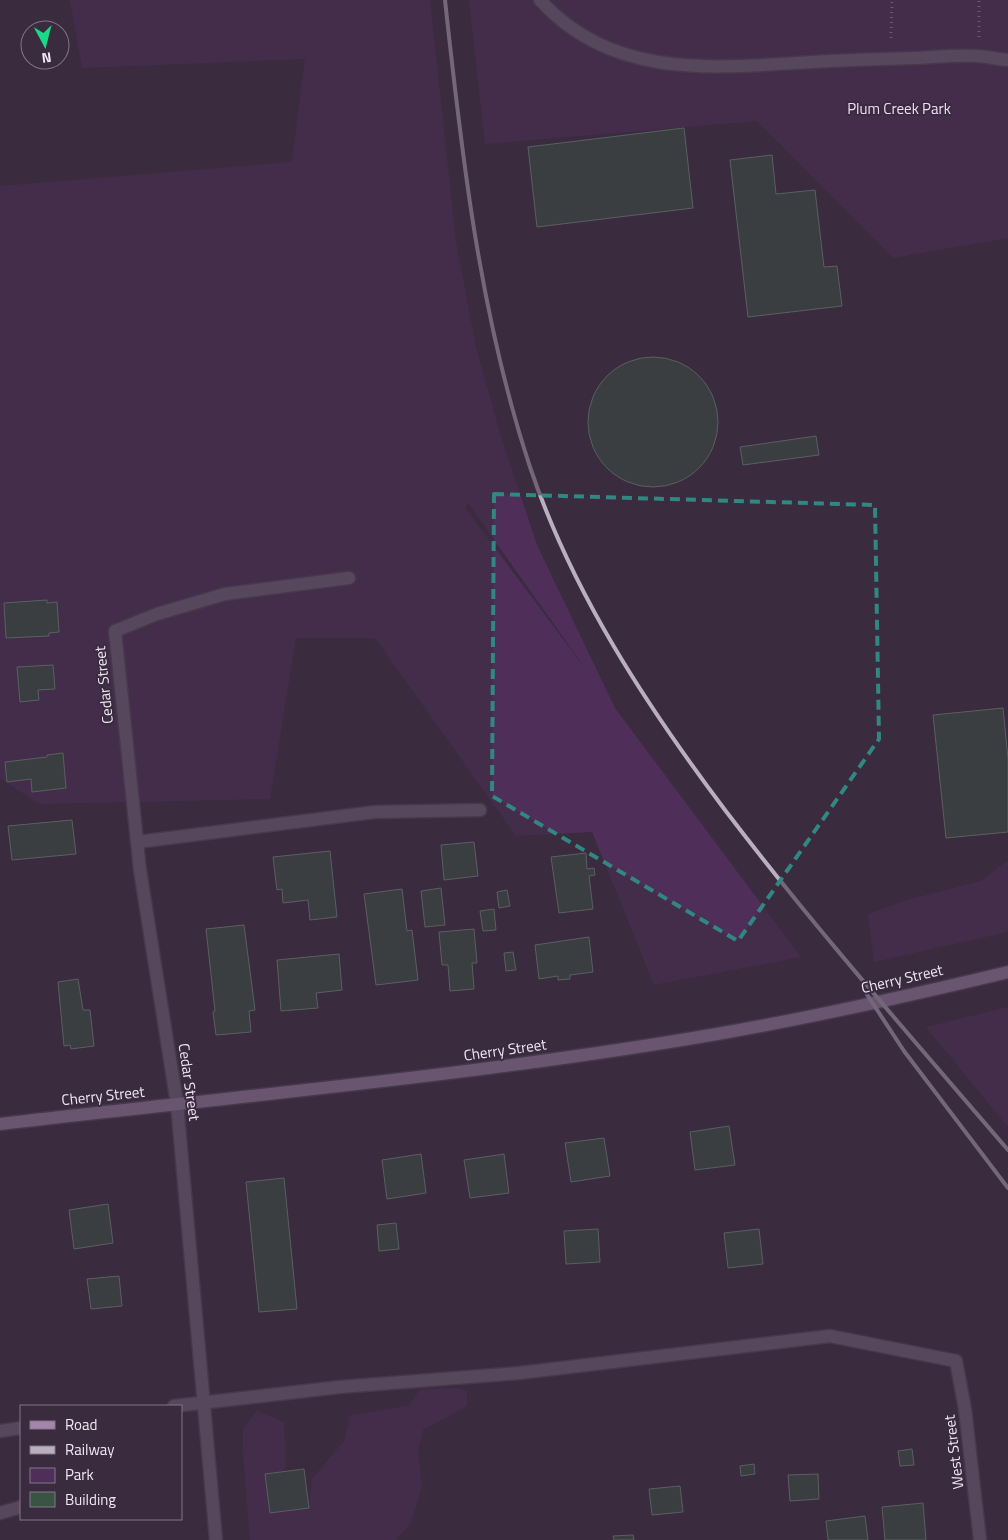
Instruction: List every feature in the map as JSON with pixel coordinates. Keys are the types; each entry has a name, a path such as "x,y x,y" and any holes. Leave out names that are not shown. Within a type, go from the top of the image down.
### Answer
{"street":[{"path":"540,0 552,14 579,34 617,52 656,63 699,67 978,56 1008,60"},
{"name":"Cedar Street","path":"216,1540 177,1104 137,842 115,631 157,614 225,594 349,578"},
{"path":"137,842 375,812 480,810"},
{"name":"Cherry Street","path":"0,1124 483,1069 617,1050 719,1034 1008,972"},
{"name":"West Street","path":"203,1402 340,1387 519,1373 830,1336 956,1361 965,1409 980,1540"},
{"path":"182,1406 203,1402"},
{"path":"0,1431 20,1428"},
{"path":"0,1513 20,1506"}],"path":[{"path":"890,58 892,0"},
{"path":"978,56 979,0"}],"highlighted area":[{"path":"494,494 875,505 879,739 738,941 492,796"}],"green space":[{"path":"70,0 430,0 456,242 476,347 501,437 537,545 615,708 801,957 654,985 592,832 516,836 375,638 296,638 270,799 39,804 0,778 0,186 292,162 305,59 82,68","holes":["466,503 468,503 590,675 466,509"]},
{"name":"Plum Creek Park","path":"469,0 1008,0 1008,238 893,258 757,121 485,144"},
{"path":"1008,860 1008,932 874,962 868,914 907,900 981,881"},
{"path":"1008,1007 1008,1127 926,1027"},
{"path":"459,1388 467,1392 467,1406 423,1430 418,1451 422,1487 410,1525 395,1540 250,1540 243,1430 257,1411 284,1422 286,1453 282,1512 309,1508 312,1479 344,1441 350,1415 408,1406 420,1389"}],"building":[{"path":"684,128 693,208 537,227 528,147"},
{"path":"772,155 776,194 815,190 824,267 837,266 842,306 748,317 730,160"},
{"path":"653,357 678,362 699,376 713,397 718,422 713,447 699,468 678,482 653,487 628,482 607,468 593,447 588,422 593,397 607,376 628,362"},
{"path":"816,436 819,455 743,465 740,447"},
{"path":"47,600 47,603 57,602 59,632 49,633 49,636 6,638 4,603"},
{"path":"53,665 55,689 38,690 39,700 20,702 17,667"},
{"path":"1003,708 1008,759 1008,832 946,838 933,715"},
{"path":"63,753 66,788 32,792 31,779 7,782 5,762"},
{"path":"72,820 76,854 12,860 8,826"},
{"path":"474,842 478,876 444,880 441,845"},
{"path":"330,851 337,917 310,920 308,900 283,903 282,889 277,890 273,857"},
{"path":"586,853 587,869 594,868 595,875 589,876 593,909 559,913 551,857"},
{"path":"441,888 445,925 425,927 421,891"},
{"path":"402,889 407,931 412,930 418,980 376,985 364,894"},
{"path":"507,890 510,906 499,908 497,892"},
{"path":"494,909 496,930 483,931 480,911"},
{"path":"244,925 255,1010 249,1011 251,1032 216,1035 206,929"},
{"path":"474,929 477,963 472,963 474,989 450,991 448,965 442,965 439,932"},
{"path":"589,937 593,972 570,975 570,979 558,980 558,976 539,979 535,945"},
{"path":"513,952 516,970 506,971 504,953"},
{"path":"339,954 342,990 316,993 318,1008 281,1011 277,960"},
{"path":"78,979 83,1010 90,1010 94,1046 71,1049 70,1045 64,1046 58,982"},
{"path":"729,1126 735,1165 695,1170 690,1132"},
{"path":"604,1138 610,1176 571,1182 565,1143"},
{"path":"421,1154 426,1193 387,1199 382,1160"},
{"path":"504,1154 509,1193 470,1198 464,1160"},
{"path":"284,1178 297,1309 259,1312 246,1182"},
{"path":"108,1204 113,1243 74,1249 69,1210"},
{"path":"396,1223 399,1249 379,1251 377,1225"},
{"path":"598,1229 600,1262 566,1264 564,1231"},
{"path":"759,1229 763,1264 728,1268 724,1233"},
{"path":"119,1276 122,1306 91,1309 87,1279"},
{"path":"912,1449 914,1465 900,1466 898,1451"},
{"path":"754,1464 755,1474 741,1476 740,1466"},
{"path":"304,1469 309,1508 270,1513 265,1474"},
{"path":"818,1474 819,1499 790,1501 788,1475"},
{"path":"680,1486 683,1512 652,1515 649,1489"},
{"path":"923,1503 926,1540 885,1540 882,1507"},
{"path":"865,1516 868,1540 828,1540 826,1521"},
{"path":"633,1535 634,1540 614,1540 613,1536"}],"railway":[{"path":"445,0 466,177 475,236 498,352 530,467 567,559 589,603 640,688 667,730 725,810 828,939 1008,1150"},
{"path":"866,993 904,1051 1008,1188"}]}
